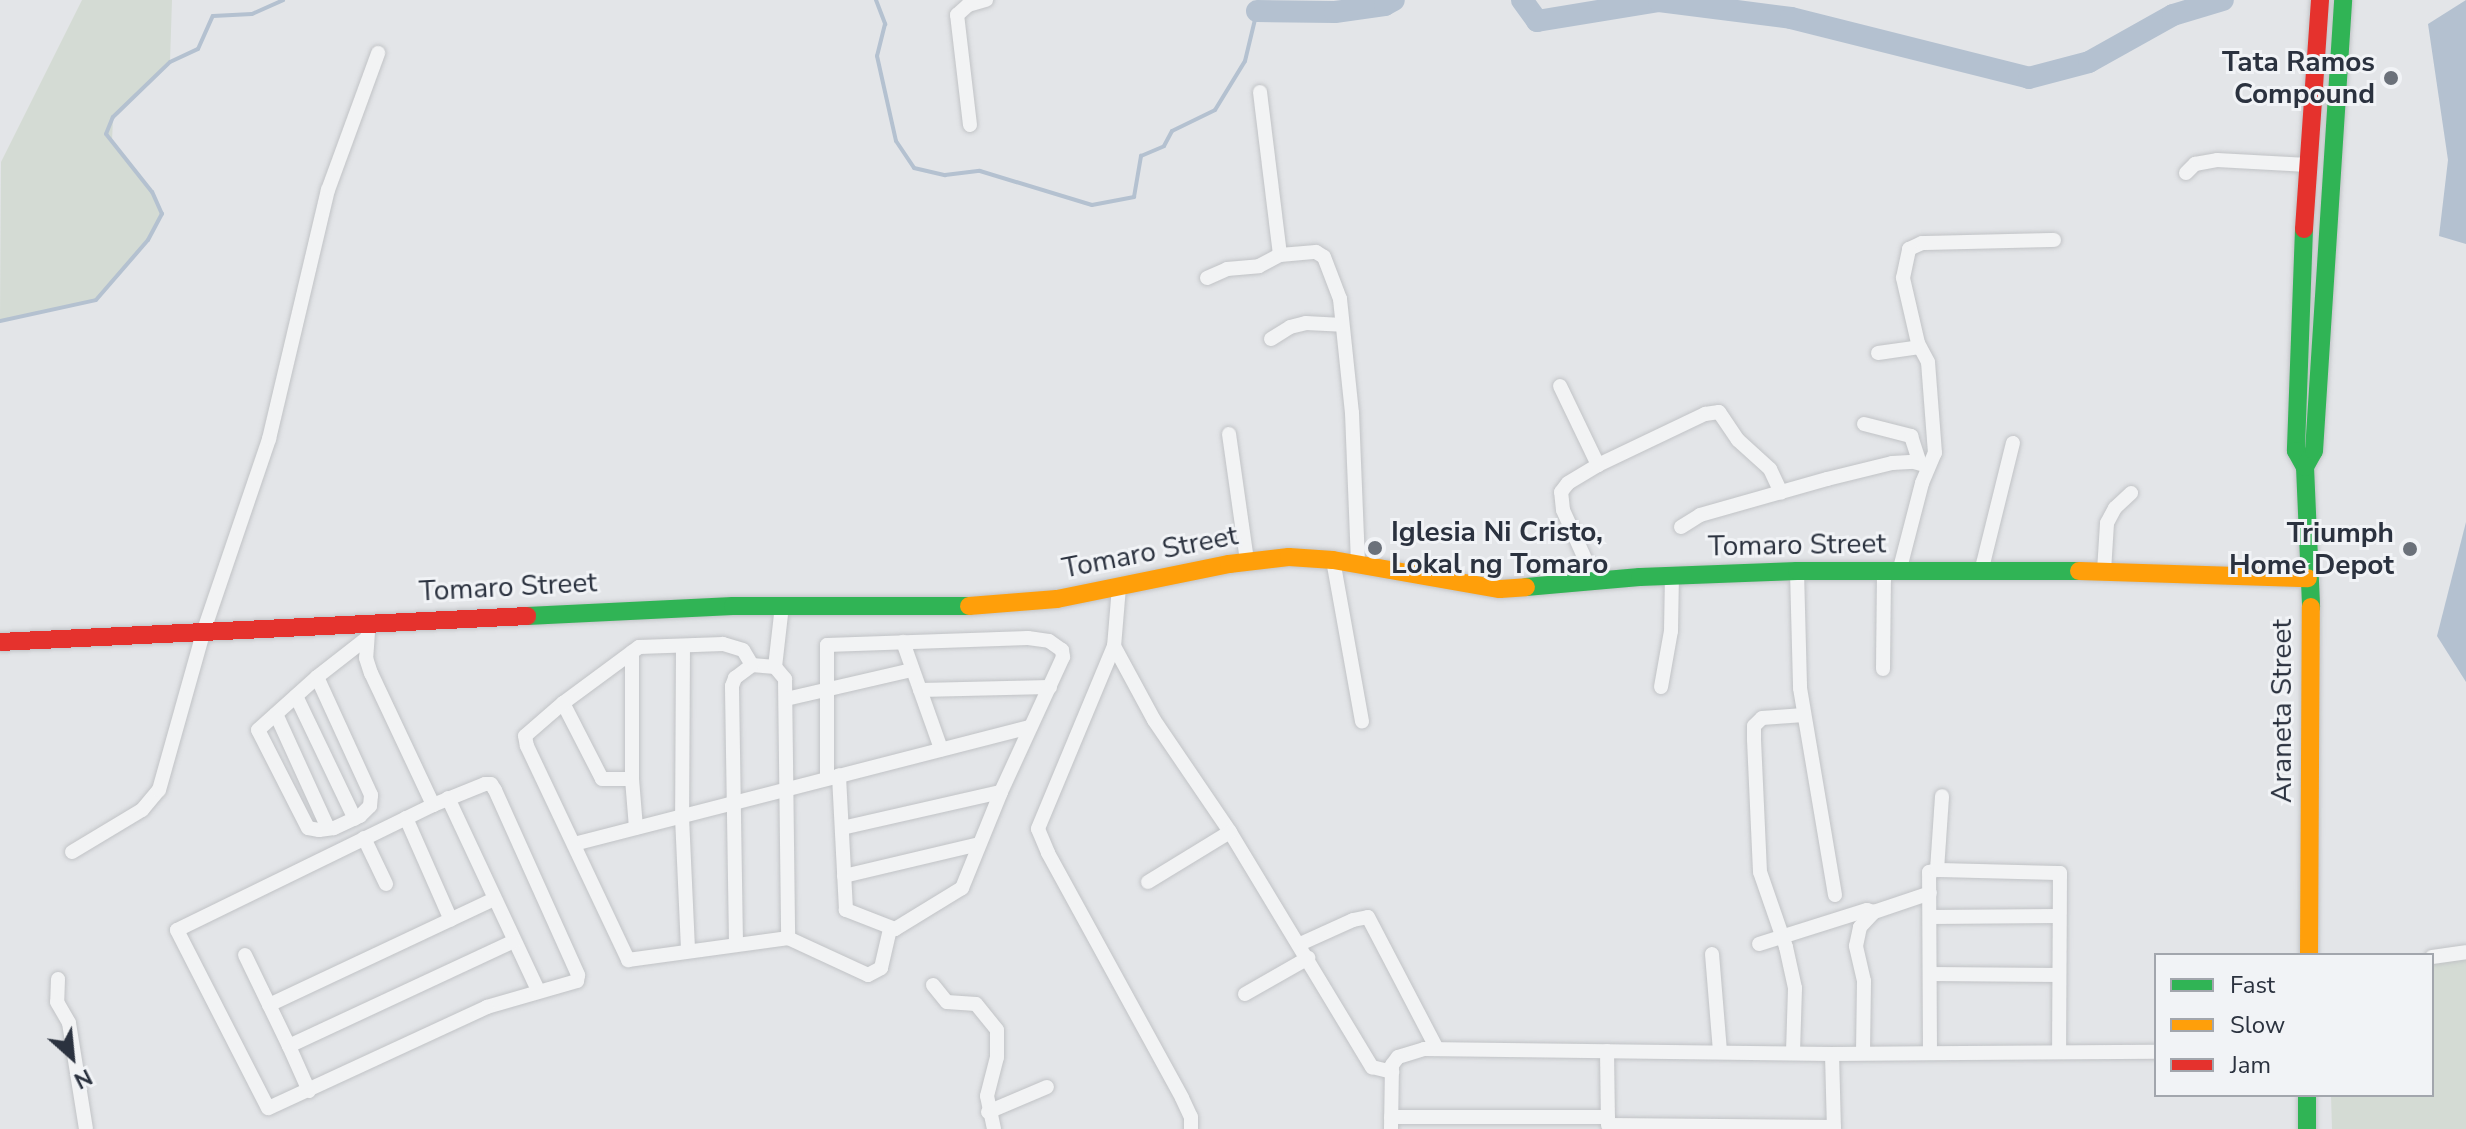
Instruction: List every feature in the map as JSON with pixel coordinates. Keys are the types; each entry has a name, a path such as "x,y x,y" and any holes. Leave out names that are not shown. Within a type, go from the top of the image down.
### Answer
{"street":[{"path":"970,125 957,15 968,5 986,0"},
{"name":"Araneta Street","path":"2309,953 2312,635 2305,467 2296,451 2301,270 2320,0"},
{"name":"Araneta Street","path":"2305,467 2314,451 2342,1"},
{"path":"72,852 142,810 159,790 204,630 269,439 328,190 378,53"},
{"path":"1260,92 1280,255"},
{"path":"2186,173 2195,164 2217,160 2308,165"},
{"path":"1883,669 1892,572 1924,464 1935,453 1928,390 1930,370 1920,347 1903,278 1904,263 1914,245 2054,240"},
{"path":"1207,278 1227,269 1259,266 1280,255 1316,252 1324,257 1340,299 1352,413 1358,565"},
{"path":"1271,339 1290,327 1306,323 1342,325"},
{"path":"1878,353 1920,347"},
{"path":"1560,386 1598,465"},
{"path":"1595,581 1563,510 1561,492 1568,483 1598,465 1713,411 1719,412 1738,440 1770,469 1781,493"},
{"path":"1864,424 1911,436 1924,464"},
{"path":"1229,434 1247,561"},
{"path":"1981,572 2013,443"},
{"path":"1681,527 1700,515 1892,463 1924,464"},
{"path":"2104,571 2107,523 2115,508 2131,493"},
{"name":"Tomaro Street","path":"0,642 204,630 368,630 782,606 984,606 1057,599 1247,561 1289,557 1333,560 1500,589 1672,576 1797,571 2104,571 2308,578"},
{"path":"1333,560 1362,721"},
{"path":"1797,571 1804,715 1835,895"},
{"path":"1661,687 1671,631 1672,576"},
{"path":"1119,587 1114,646 1038,829 1048,853 1187,1108 1191,1129"},
{"path":"775,667 782,606"},
{"path":"317,677 371,795 366,812 328,828 308,828 258,730 368,630"},
{"path":"368,630 366,658 371,673 433,805"},
{"path":"752,665 743,650 733,646 649,646 632,652 527,732 525,741 628,960 788,938 868,975 881,968 890,930 962,888 1001,792 1063,657 1062,650 1049,641 998,638 827,645 824,692 842,828 845,904 849,914 890,930"},
{"path":"903,642 941,749"},
{"path":"683,646 682,817 688,951"},
{"path":"1114,646 1154,720 1230,832 1372,1067 1392,1072"},
{"path":"632,652 632,779 636,828"},
{"path":"736,943 732,686 735,678 752,665 775,667 784,673 788,938"},
{"path":"786,699 912,670"},
{"path":"920,690 1050,687"},
{"path":"296,696 355,819"},
{"path":"563,703 602,779 632,779"},
{"path":"276,714 328,828"},
{"path":"1793,1052 1795,988 1783,937 1760,872 1754,726 1757,721 1769,716 1804,715"},
{"path":"574,844 1030,727"},
{"path":"491,784 578,975 572,983 538,990 487,1007 273,1108 263,1102 177,930 448,798 491,784"},
{"path":"842,828 1001,792"},
{"path":"1937,870 1942,796"},
{"path":"448,798 538,990"},
{"path":"406,818 451,920"},
{"path":"1148,882 1230,832"},
{"path":"364,838 386,884"},
{"path":"844,876 979,844"},
{"path":"1930,1053 1929,872 1937,870 2058,873 2059,1052"},
{"path":"1863,1053 1864,981 1856,946 1860,927 1874,912 1930,893"},
{"path":"269,1005 494,899"},
{"path":"1759,944 1867,910 1874,912"},
{"path":"1930,917 2058,916"},
{"path":"1245,994 1304,951 1368,917 1437,1049"},
{"path":"289,1046 514,941"},
{"path":"2434,957 2466,952"},
{"path":"1712,954 1720,1051"},
{"path":"245,955 309,1091"},
{"path":"1930,974 2059,975"},
{"path":"58,979 57,1002 69,1023 86,1129"},
{"path":"933,985 947,1002 976,1004 997,1030 997,1057 987,1096 994,1129"},
{"path":"1832,1054 1834,1128 1687,1128 1528,1122 1391,1123 1392,1072 1398,1057 1437,1049 1832,1054 2154,1052"},
{"path":"1607,1051 1608,1124"},
{"path":"988,1112 1047,1087"},
{"path":"2307,1097 2307,1129"}],"shaded area":[{"path":"82,0 172,0 170,62 113,118 112,142 152,192 162,214 148,240 96,300 0,321 1,162"},
{"path":"2466,960 2466,1129 2332,1129 2331,1097 2434,1097 2434,963"}],"water":[{"path":"2466,0 2466,244 2439,236 2448,160 2428,24"},
{"path":"2466,522 2466,682 2437,636"}],"waterway":[{"path":"0,321 96,300 148,240 162,214 152,192 106,134 113,117 170,62 198,49 213,16 252,14 283,0"},
{"path":"876,0 885,24 877,56 896,141 914,168 945,175 980,171 1092,205 1134,197 1141,156 1164,146 1172,131 1215,110 1245,61 1257,11"},
{"path":"1257,11 1335,12 1385,5 1394,0"},
{"path":"1522,0 1537,21 1659,1 1791,18 2029,78 2089,62 2173,15 2223,0"}],"traffic: fast":[{"path":"2305,467 2314,451 2343,0"},
{"path":"2304,229 2296,451 2305,467 2311,607"},
{"path":"1526,587 1640,577 1797,571 2079,571"},
{"path":"527,616 733,606 969,606"},
{"path":"2307,1097 2307,1129"}],"traffic: slow":[{"path":"969,606 1057,599 1229,564 1289,557 1333,560 1500,589 1526,587"},
{"path":"2079,571 2308,578"},
{"path":"2309,953 2311,607"}],"traffic: jam":[{"path":"2304,229 2320,0"},
{"path":"0,642 527,616"}],"place":[{"name":"Tata Ramos Compound","path":"2391,78"},
{"name":"Iglesia Ni Cristo, Lokal ng Tomaro","path":"1375,548"},
{"name":"Triumph Home Depot","path":"2410,549"}]}
